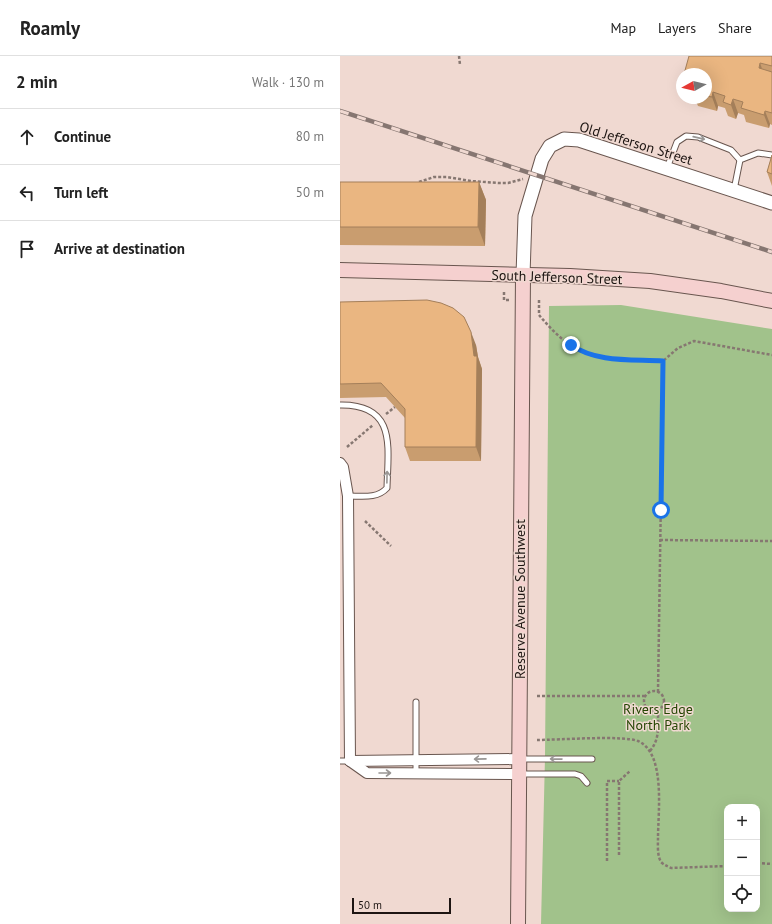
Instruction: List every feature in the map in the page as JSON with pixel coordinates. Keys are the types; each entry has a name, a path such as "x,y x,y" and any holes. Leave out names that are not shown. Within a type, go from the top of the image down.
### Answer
{"main road":[{"name":"South Jefferson Street","path":"340,270 570,276 650,281 721,291 772,301"},
{"name":"Reserve Avenue Southwest","path":"518,924 523,275"}],"street":[{"name":"Old Jefferson Street","path":"523,275 525,216 537,174 542,159 550,146 564,139 579,140 772,203"},
{"path":"340,463 343,467 348,496 345,761"},
{"path":"345,761 519,759"},
{"path":"345,761 367,773 519,774"}],"lane":[{"path":"667,169 677,142 686,136 698,137 731,150 740,160"},
{"path":"740,160 758,153 772,155"},
{"path":"733,191 740,160"},
{"path":"340,405 355,405 366,408 384,424 387,436 387,488 381,494 377,495 348,496"},
{"path":"416,702 416,773"},
{"path":"519,759 592,759"},
{"path":"519,774 575,774 581,776 587,783"}],"path":[{"path":"459,56 460,65"},
{"path":"419,182 434,177 447,177 471,181 508,183 537,174"},
{"path":"504,292 504,300 511,300"},
{"path":"539,300 539,315 564,340 578,350 597,357 663,361 678,348 694,341 772,355"},
{"path":"650,751 656,744 658,735 658,711 663,706 664,700 658,692 663,361"},
{"path":"347,447 395,407"},
{"path":"365,521 391,546"},
{"path":"660,540 772,541"},
{"path":"537,696 645,696 652,691 658,692"},
{"path":"645,696 644,703 648,709 658,711"},
{"path":"537,740 624,739 638,741 650,751 655,761 658,776 658,847 661,862 671,868 724,866"},
{"path":"607,861 607,781 619,781 630,771"},
{"path":"619,781 619,855"},
{"path":"760,863 772,864"}],"green space":[{"name":"Rivers Edge North Park","path":"621,305 772,329 772,924 541,924 545,757 549,306"}],"building":[{"path":"689,56 772,56 772,66 760,63 759,68 772,72 772,113 765,111 764,115 741,108 743,102 733,99 731,105 723,102 725,96 713,92 712,97 712,68 686,68"},
{"path":"772,155 772,174 767,172"},
{"path":"340,182 479,182 478,227 340,227"},
{"path":"427,300 441,303 453,308 464,317 471,332 474,356 477,356 476,447 405,447 405,409 381,383 340,384 340,302"}],"railway":[{"path":"340,111 772,252"}],"route":[{"path":"571,345 578,350 597,357 663,361 661,510"}]}
